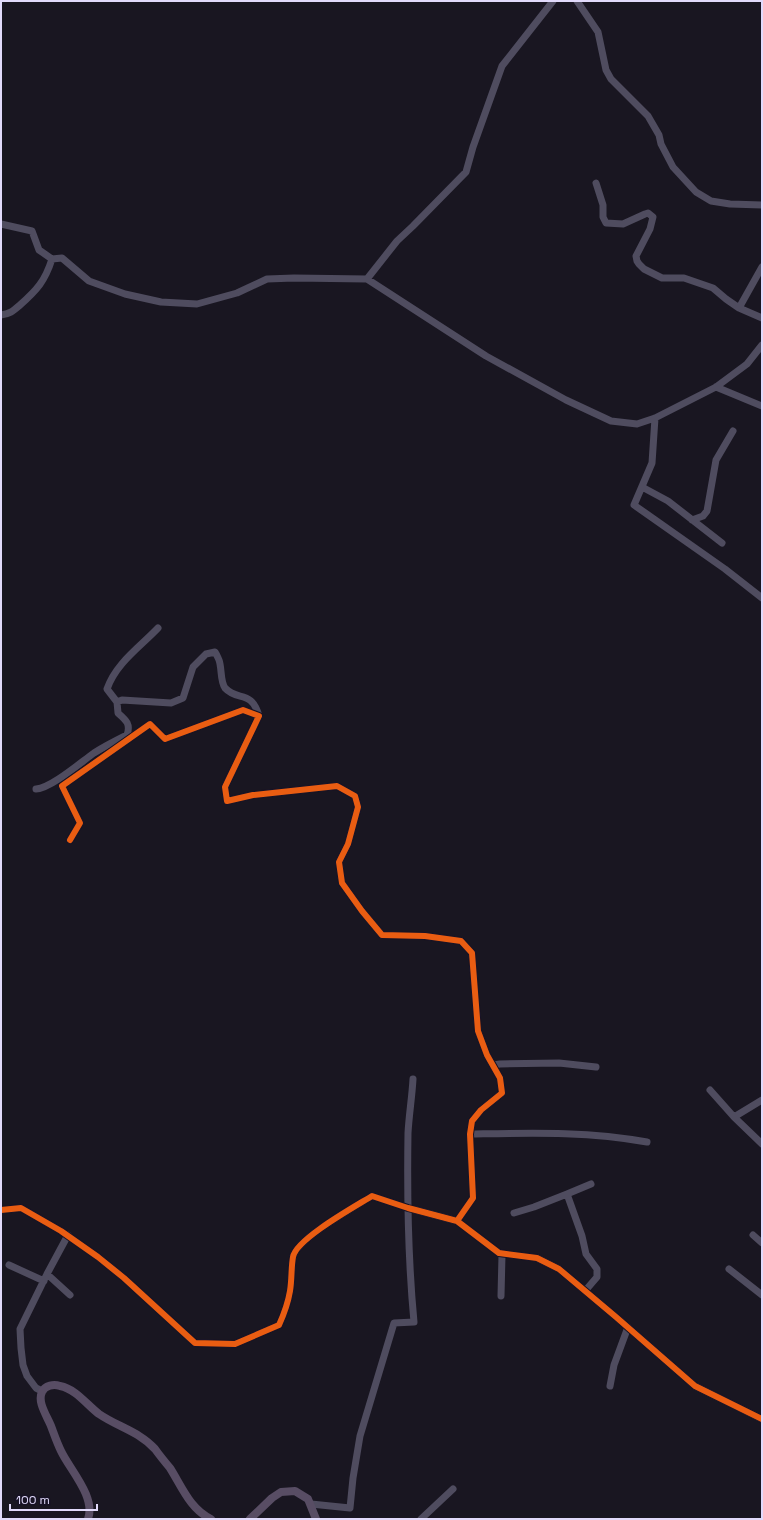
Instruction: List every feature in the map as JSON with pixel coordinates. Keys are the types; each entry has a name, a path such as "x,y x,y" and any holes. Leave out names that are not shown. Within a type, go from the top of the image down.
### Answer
{"main road":[{"path":"88,1519 89,1506 86,1493 61,1451 40,1401 42,1391 46,1387 53,1385 61,1386 72,1391 99,1414 140,1435 154,1448 169,1467 187,1498 197,1509 211,1519"},
{"path":"250,1519 281,1492 295,1491 311,1504 316,1519"}],"street":[{"path":"367,279 397,241 466,172 473,147 502,66 553,1"},
{"path":"577,1 598,32 606,70 612,79 648,116 659,135 661,144 677,172 696,192 711,201 730,204 762,205"},
{"path":"596,183 600,193 603,205 603,217 606,223 623,224 648,213 653,217 650,229 636,256 637,261 644,269 662,278 684,278 701,283 713,288 739,308 762,318"},
{"path":"1,224 32,231 39,250 52,259 62,258 89,282 125,294 161,302 196,304 237,294 267,279 367,279 486,356 566,400 611,420 637,424 655,418 716,387 747,364 762,345"},
{"path":"1,315 9,314 35,292 47,274 52,259"},
{"path":"739,308 762,268"},
{"path":"716,387 762,406"},
{"path":"655,418 652,464 634,505 726,569 762,598"},
{"path":"704,530 716,460 733,431"},
{"path":"642,487 668,501 722,543"},
{"path":"692,520 703,516 707,511"},
{"path":"36,789 40,789 64,775 108,744 127,735 129,729 127,721 118,713 117,702 107,689 111,678 122,663 158,628"},
{"path":"117,702 122,700 171,703 183,698 193,667 206,654 215,652 219,661 224,686 232,693 245,697 256,705 259,716 225,787 227,800 253,795 337,786 355,796 358,807 348,844 339,862 342,883 362,911 382,935 425,936 461,940 472,953 478,1031 487,1055 500,1078 502,1092 481,1110 472,1121 470,1134 473,1198 457,1220"},
{"path":"70,840 80,823 62,786 150,724 165,739 243,710 259,716"},
{"path":"493,1065 559,1063 596,1067"},
{"path":"311,1504 350,1508 360,1436 394,1323 414,1322 409,1273 408,1208 408,1132 413,1079"},
{"path":"710,1090 734,1117 762,1144"},
{"path":"734,1117 762,1100"},
{"path":"470,1134 591,1134 621,1137 647,1142"},
{"path":"514,1213 534,1207 591,1184"},
{"path":"567,1194 582,1236 586,1254 597,1269 597,1277 585,1291"},
{"path":"1,1210 21,1208 68,1236 124,1278 195,1343 235,1344 279,1325 286,1309 291,1290 293,1255 302,1243 320,1229 372,1196 408,1208 457,1220 502,1255 537,1258 559,1270 628,1327 695,1386 762,1419"},
{"path":"753,1235 762,1243"},
{"path":"42,1391 36,1388 27,1376 23,1366 19,1335 20,1329 68,1236"},
{"path":"501,1296 502,1255"},
{"path":"9,1265 45,1278 70,1295"},
{"path":"729,1269 762,1295"},
{"path":"610,1386 614,1365 628,1327"},
{"path":"421,1519 453,1489"}],"cycle path":[{"path":"70,840 80,823 62,786 150,724 165,739 243,710 259,716 225,787 227,801 253,795 337,786 355,796 358,807 348,844 339,862 342,883 362,911 382,935 425,936 461,941 472,953 478,1031 487,1055 500,1078 502,1093 481,1110 472,1121 470,1134 473,1198 457,1221"},
{"path":"1,1210 21,1208 61,1231 98,1257 124,1278 195,1343 235,1344 279,1325 288,1300 291,1287 293,1257 297,1250 304,1241 315,1232 372,1196 408,1208 457,1221 499,1253 537,1258 559,1269 695,1386 762,1419"}]}
